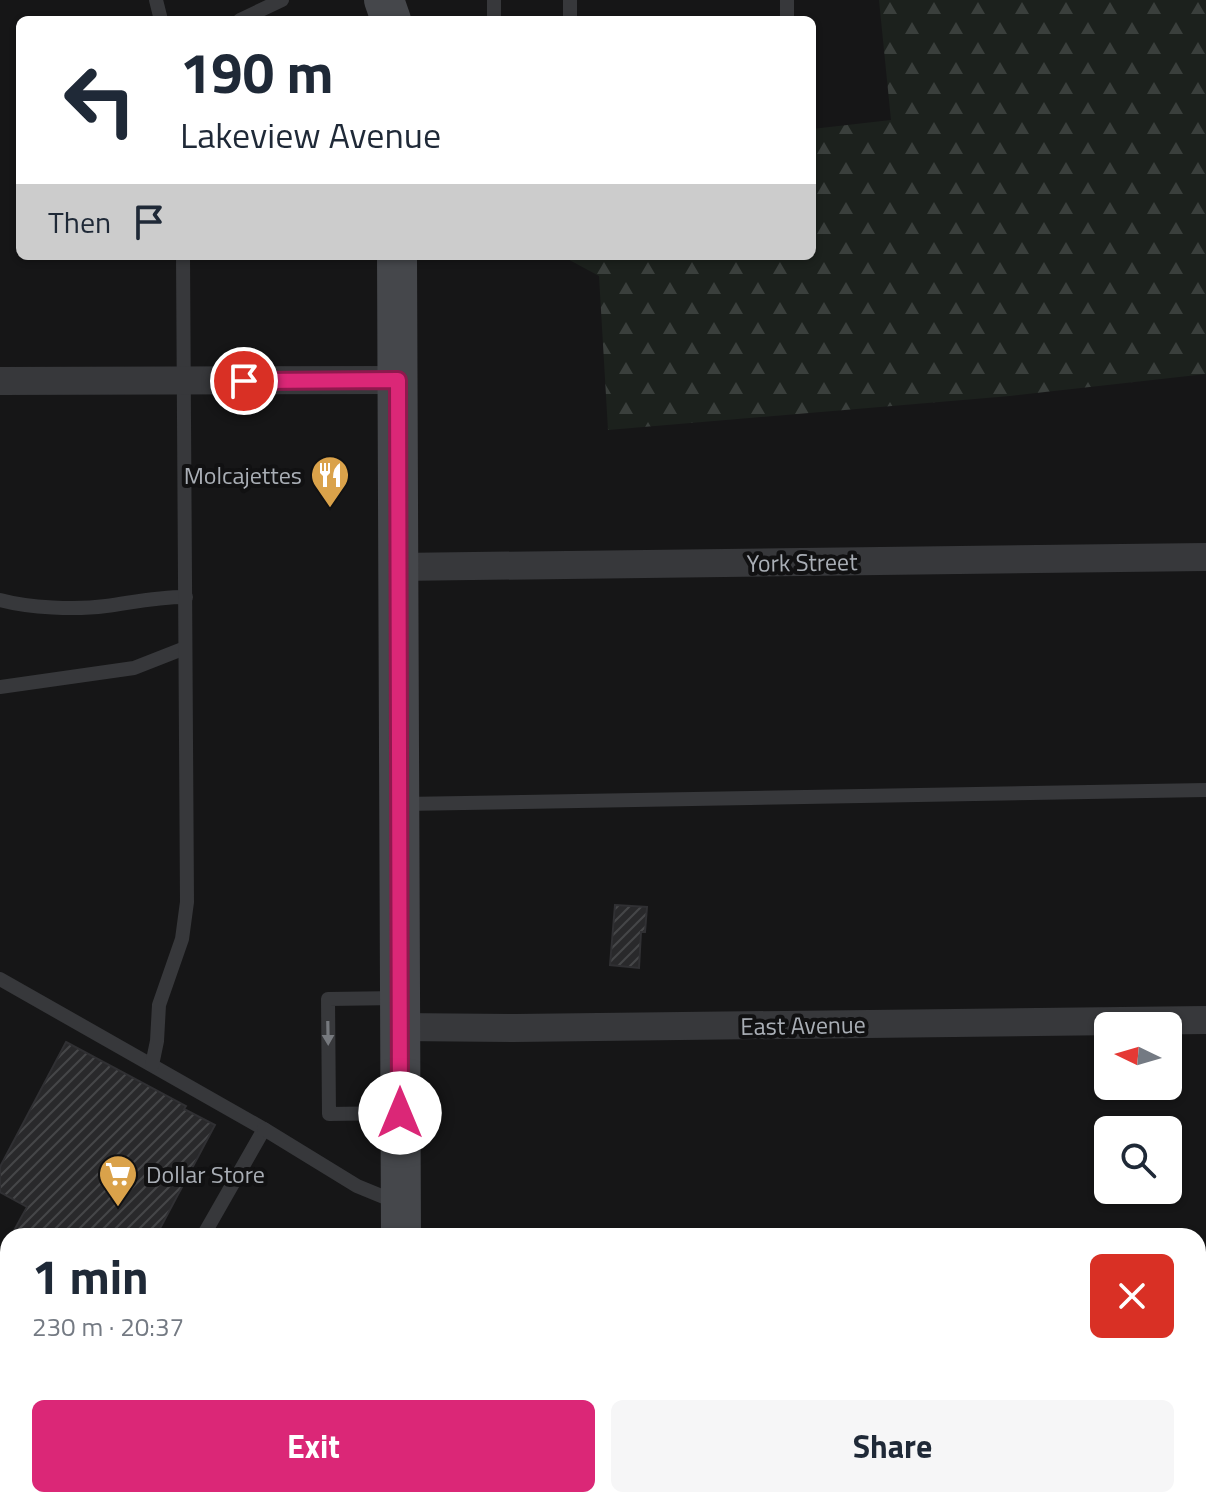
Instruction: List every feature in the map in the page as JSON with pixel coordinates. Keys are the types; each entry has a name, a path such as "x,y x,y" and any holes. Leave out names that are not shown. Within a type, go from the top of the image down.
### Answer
{"main road":[{"path":"397,260 401,1220"}],"street":[{"path":"0,381 398,380"},
{"name":"York Street","path":"397,567 1206,557"},
{"name":"East Avenue","path":"399,1012 515,1028 1206,1020"}],"lane":[{"path":"248,16 282,0"},
{"path":"152,1065 159,1005 177,957 187,902 183,260"},
{"path":"0,600 92,607 152,597 186,597"},
{"path":"0,687 134,668 185,648"},
{"path":"399,804 1206,790"},
{"path":"0,979 264,1129 357,1186 401,1220"},
{"path":"399,1012 328,999 329,1114 400,1113"},
{"path":"208,1228 264,1129"}],"green space":[{"path":"879,0 1206,0 1206,374 1010,396 608,430 599,276 569,260 816,260 816,129 891,120"}],"building":[{"path":"615,905 647,907 645,932 641,932 639,968 610,965"},
{"path":"66,1042 186,1106 184,1109 215,1125 160,1228 15,1228 27,1207 0,1192 0,1167"}],"place":[{"name":"Molcajettes","path":"330,509"},
{"name":"Dollar Store","path":"118,1208"}],"route":[{"path":"244,381 398,380 400,1113"}]}
